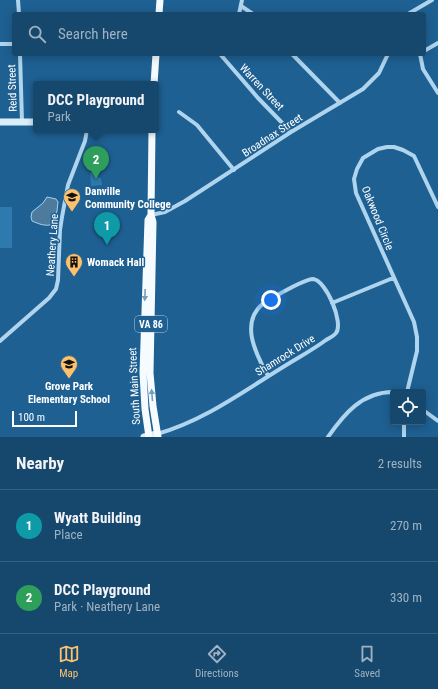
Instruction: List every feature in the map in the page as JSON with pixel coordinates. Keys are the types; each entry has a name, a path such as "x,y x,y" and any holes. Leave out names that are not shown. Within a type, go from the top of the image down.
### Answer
{"main road":[{"path":"159,12 160,0"},
{"path":"154,81 156,56"},
{"name":"South Main Street","path":"152,133 151,215 153,222 150,378 157,435"},
{"name":"South Main Street","path":"147,437 143,352 148,220 151,215"}],"street":[{"path":"18,0 19,12"},
{"path":"240,12 242,0"},
{"path":"411,12 432,0"},
{"path":"242,6 250,12"},
{"path":"426,50 438,43"},
{"path":"0,44 12,44"},
{"name":"Reid Street","path":"20,56 22,122"},
{"name":"Warren Street","path":"222,56 258,98 291,132"},
{"path":"294,56 340,103"},
{"name":"Broadnax Street","path":"151,215 165,212 180,204 291,132 363,89 379,73 387,56"},
{"path":"420,56 423,69 438,94"},
{"path":"179,112 197,125 234,170"},
{"path":"0,122 33,122"},
{"name":"Neathery Lane","path":"0,341 49,298 56,289 58,280 62,217 68,185 85,141 86,133"},
{"name":"Oakwood Circle","path":"408,389 417,351 417,337 414,322 356,193 354,178 357,168 363,158 378,149 387,147 403,150 414,156 438,207"},
{"path":"332,304 393,278"},
{"name":"Shamrock Drive","path":"157,435 208,414 336,333 339,322 332,304 322,284 313,279 306,280 268,301 254,314 252,326 253,344 257,357 268,376"},
{"path":"328,437 344,415 360,402 372,396 390,393"},
{"path":"426,412 438,421"},
{"path":"404,425 404,437"},
{"path":"147,437 157,435"}],"shaded area":[{"path":"97,172 98,177 101,178 102,185 91,186 90,173"},
{"path":"47,197 56,199 58,202 53,224 45,225 32,221 32,212 43,203"},
{"path":"0,207 12,207 12,248 0,248"}],"place":[{"name":"DCC Playground","path":"96,179"},
{"name":"Danville Community College","path":"72,212"},
{"name":"Wyatt Building","path":"107,245"},
{"name":"Womack Hall","path":"74,277"},
{"name":"Grove Park Elementary School","path":"69,379"}]}
